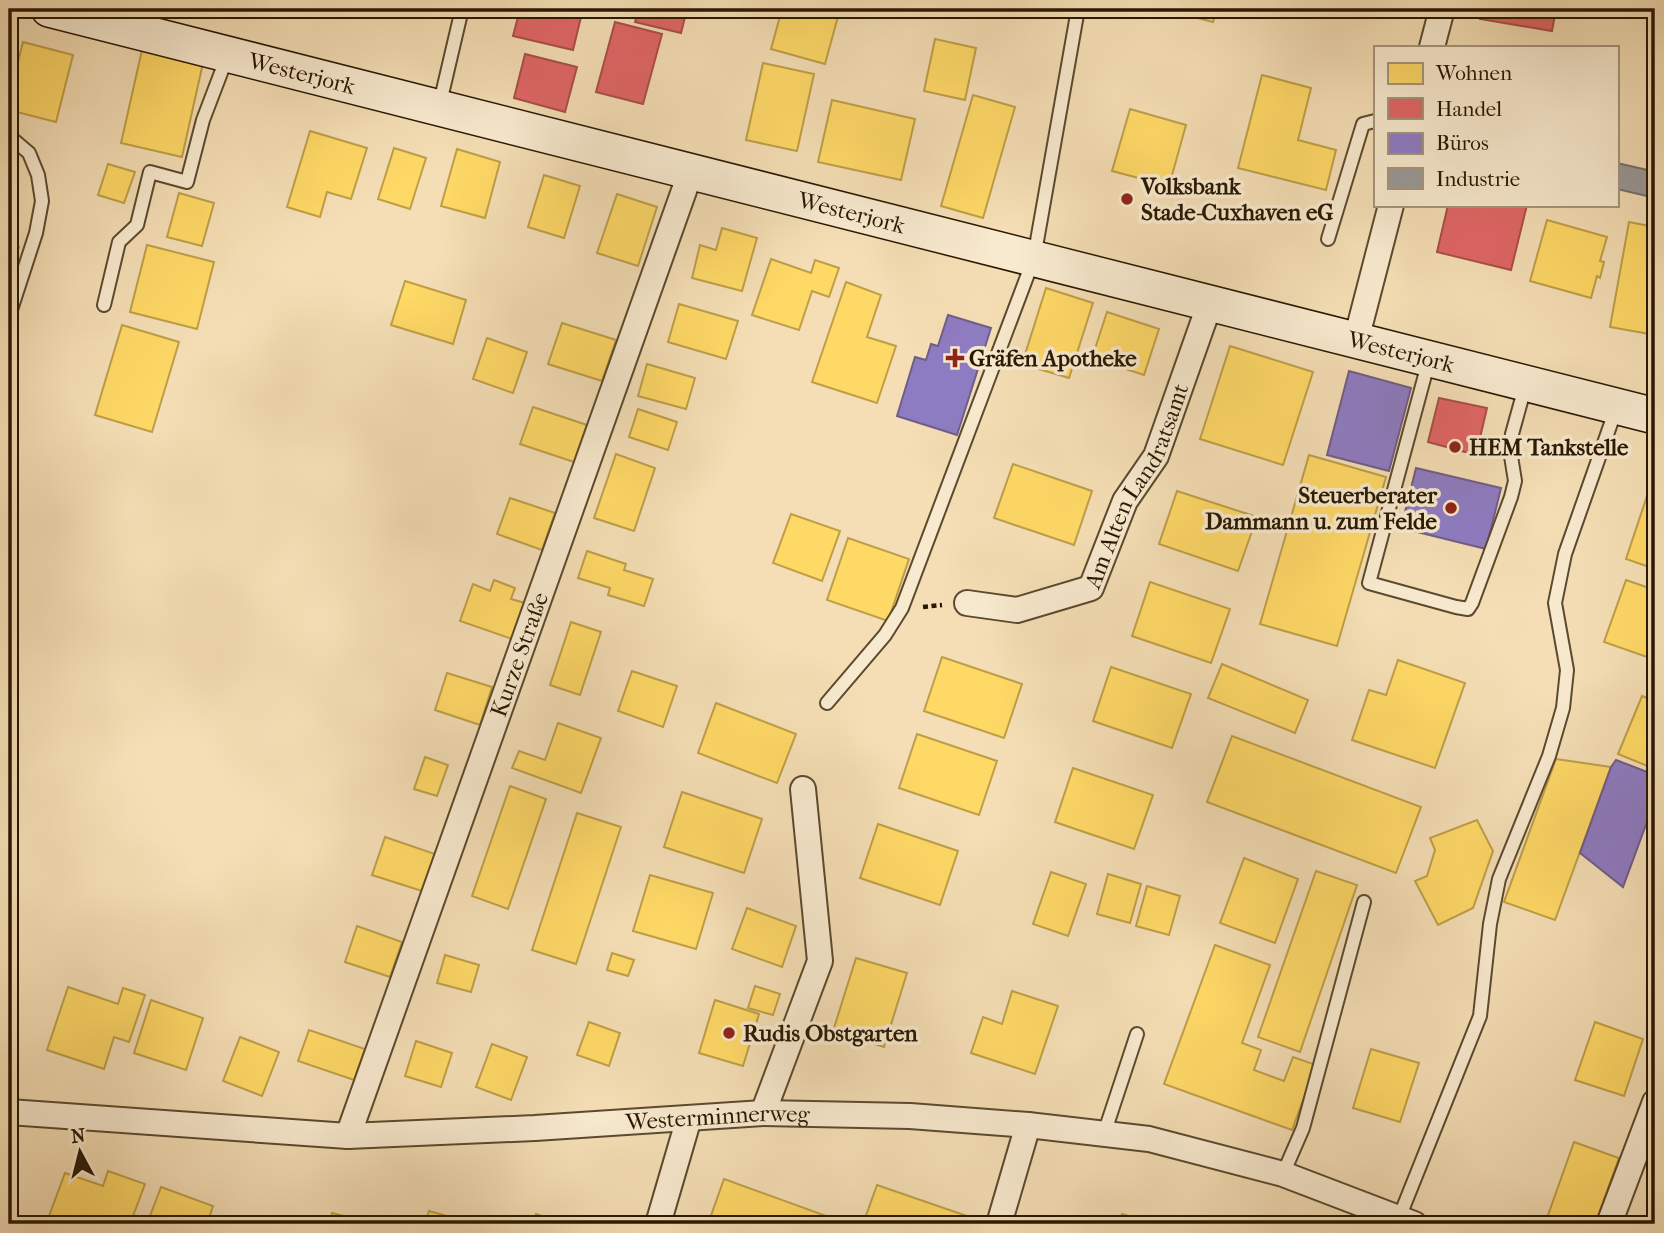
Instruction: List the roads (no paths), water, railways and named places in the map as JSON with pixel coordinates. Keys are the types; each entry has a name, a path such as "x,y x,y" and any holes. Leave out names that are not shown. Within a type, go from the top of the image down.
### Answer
{"main road":[{"name":"Westerjork","path":"59,10 1655,415"}],"street":[{"path":"1432,46 1442,9"},
{"name":"Kurze Straße","path":"348,1136 691,171"},
{"path":"1356,340 1391,206"},
{"name":"Am Alten Landratsamt","path":"967,603 1017,610 1091,588 1125,501 1156,456 1210,303"},
{"path":"763,1113 820,961 803,789"},
{"path":"1609,1224 1655,1102"},
{"name":"Westerminnerweg","path":"9,1112 348,1136 535,1128 763,1113 910,1116 1028,1125 1149,1139 1283,1174 1406,1221"},
{"path":"658,1224 689,1118"},
{"path":"999,1224 1028,1125"}],"lane":[{"path":"439,107 463,9"},
{"path":"827,703 885,635 902,608 1034,258 1078,9"},
{"path":"104,305 119,242 138,225 150,172 187,182 203,120 228,53"},
{"path":"1328,239 1363,124 1374,121"},
{"path":"9,136 29,153 38,175 42,201 36,233 9,316"},
{"path":"1430,358 1369,583 1456,607 1468,609 1472,603 1511,497 1515,481 1510,450 1512,434 1526,383"},
{"path":"1406,1221 1480,1016 1490,924 1499,879 1549,756 1563,708 1567,670 1555,603 1564,554 1617,406"},
{"path":"1283,1174 1303,1128 1364,902"},
{"path":"1104,1134 1137,1034"}],"place":[{"name":"Volksbank Stade-Cuxhaven eG","path":"1127,199"},
{"name":"Gräfen Apotheke","path":"955,358"},
{"name":"HEM Tankstelle","path":"1455,447"},
{"name":"Steuerberater Dammann u. zum Felde","path":"1451,508"},
{"name":"Rudis Obstgarten","path":"729,1033"}]}
